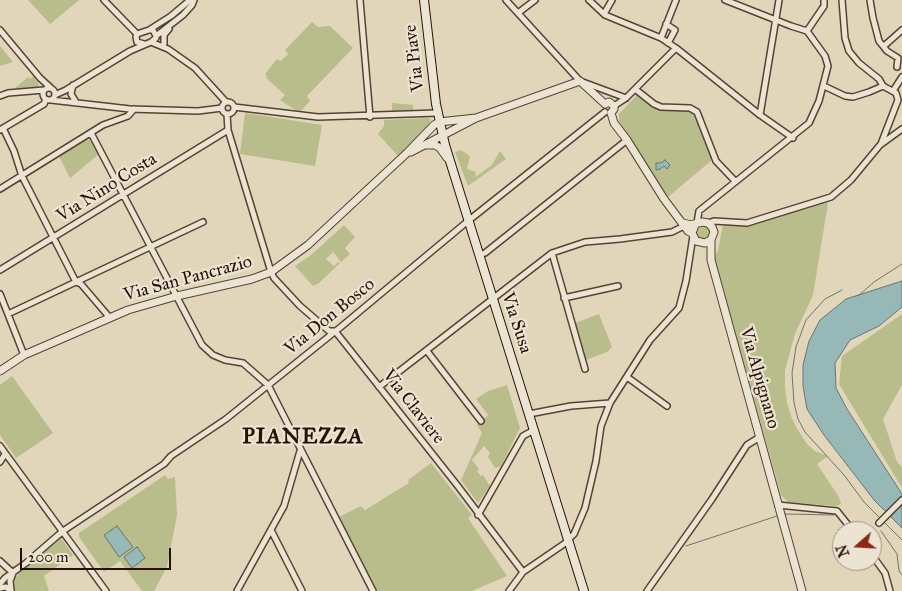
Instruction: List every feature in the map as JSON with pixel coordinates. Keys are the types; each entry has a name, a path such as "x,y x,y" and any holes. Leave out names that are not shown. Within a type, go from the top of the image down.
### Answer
{"main road":[{"name":"Via Piave","path":"424,0 437,113"},
{"name":"Via Susa","path":"437,113 450,163 584,591"}],"street":[{"path":"104,0 136,35 137,42 144,44"},
{"path":"130,51 136,35 149,30 171,16 190,0"},
{"path":"110,318 81,284 76,282 22,176 14,150 2,129 44,104 51,95 66,90 130,51 151,42 183,15 194,0"},
{"path":"360,0 370,116"},
{"path":"506,0 607,110 610,102 614,106 626,98 676,48"},
{"path":"518,13 535,0"},
{"path":"589,0 604,14 665,41 676,48 792,138"},
{"path":"604,14 612,0"},
{"path":"664,58 668,50 665,41 666,24 676,0"},
{"path":"704,225 702,210 735,181 809,123 824,86 828,66 825,56 807,31 725,0"},
{"path":"760,115 779,0"},
{"path":"807,31 824,6 824,0"},
{"path":"842,0 845,38 849,51 859,64 879,79 883,86 894,92 898,100 880,146"},
{"path":"870,0 872,18 879,41 898,58 898,67"},
{"path":"166,46 164,35 175,21"},
{"path":"665,41 670,38 675,30 666,24"},
{"path":"0,30 40,78 51,95"},
{"path":"149,30 155,32 156,37 195,68 226,102 231,102 234,107"},
{"path":"884,46 902,30"},
{"path":"151,42 166,46"},
{"path":"894,92 902,77"},
{"path":"40,78 44,90 51,95"},
{"path":"408,152 476,118 582,82 626,98"},
{"path":"73,85 71,94 74,102"},
{"path":"824,86 845,96 853,97 883,86"},
{"path":"635,89 654,104 661,107 690,108 697,112 716,161 735,181"},
{"path":"0,96 8,93 44,90"},
{"path":"25,92 51,95 74,102 134,109 198,112 222,108 226,102"},
{"path":"234,107 318,117 437,113"},
{"path":"227,114 232,112 234,107"},
{"path":"222,108 227,114 228,130 271,272"},
{"path":"0,189 103,125 128,116 134,109"},
{"name":"Via Alpignano","path":"607,110 664,199 711,260"},
{"name":"Via Don Bosco","path":"0,586 5,578 63,531 164,464 171,456 226,419 607,110"},
{"path":"439,122 476,118"},
{"name":"Via San Pancrazio","path":"1,369 24,355 128,310 271,272 308,245 439,122"},
{"path":"380,387 552,253 585,242 672,232 685,225 704,225 722,222 747,223 831,197 851,180 880,146 902,129"},
{"name":"Via Nino Costa","path":"0,270 228,130"},
{"path":"426,134 436,130 442,134"},
{"path":"91,132 205,349 218,357 243,363 268,385 373,591"},
{"path":"479,255 485,253 627,140"},
{"path":"421,146 435,145 444,152 450,163"},
{"path":"8,314 203,222"},
{"path":"509,591 522,572 544,560 569,541 585,508 596,461 601,426 610,403 650,340 679,308 686,281 692,234 704,225"},
{"name":"Via Alpignano","path":"704,225 714,235 711,240 711,260 802,591"},
{"path":"689,256 699,243 707,243 711,240"},
{"path":"552,253 585,370"},
{"name":"Via Claviere","path":"271,272 274,278 300,306 329,331 335,331 522,572"},
{"path":"564,298 618,286"},
{"path":"0,294 24,355"},
{"path":"427,351 481,421"},
{"path":"627,377 667,406"},
{"path":"529,414 571,406 610,403"},
{"path":"478,514 523,436 534,430"},
{"path":"647,591 712,499 747,445 760,437"},
{"path":"0,446 106,591"},
{"path":"238,591 287,498 300,451"},
{"path":"0,462 5,454"},
{"path":"880,521 902,500"},
{"path":"778,505 837,511 845,521"},
{"path":"271,530 302,591"},
{"path":"0,561 13,573 10,584 11,591"},
{"path":"882,569 890,591"},
{"path":"0,586 6,587 11,591"}],"green space":[{"path":"28,0 79,0 50,24"},
{"path":"312,22 318,27 330,26 353,48 307,96 310,101 300,112 280,100 285,95 266,78 265,74 277,59 281,61 288,54 285,50"},
{"path":"0,46 13,62 0,66"},
{"path":"33,76 39,84 37,89 15,88 28,77 30,79"},
{"path":"639,93 652,105 696,113 712,154 712,160 667,198 619,121 619,114"},
{"path":"392,103 413,105 413,111 392,116"},
{"path":"245,113 322,125 315,166 240,154"},
{"path":"431,119 427,128 398,156 378,134 384,126 384,120"},
{"path":"87,139 91,141 99,154 70,178 59,156"},
{"path":"461,150 470,156 467,169 476,172 475,177 492,165 500,151 506,159 468,186 455,152"},
{"path":"822,202 828,203 813,295 795,334 785,370 785,387 787,403 799,432 807,444 815,451 828,456 817,464 839,497 841,504 836,506 788,502 781,495 714,256 718,251 723,224 749,225"},
{"path":"344,225 355,237 345,248 350,254 341,262 333,252 326,259 334,266 338,262 340,263 319,283 313,286 295,266 311,255"},
{"path":"700,225 706,225 710,232 706,239 700,239 696,235 696,229"},
{"path":"599,314 612,347 607,352 586,360 575,323"},
{"path":"902,314 902,385 883,419 897,462 902,467 902,488 839,384 842,356"},
{"path":"12,376 53,433 16,458 0,435 0,385"},
{"path":"507,385 520,428 501,466 495,468 488,457 490,453 484,446 472,460 479,469 477,471 481,476 483,475 490,486 478,503 461,480 482,433 477,425 488,415 476,399 488,391"},
{"path":"431,463 472,515 468,518 507,576 472,591 377,591 339,517 361,506 365,510 409,483 408,480"},
{"path":"165,475 168,479 175,477 177,515 167,567 154,591 142,591 120,561 104,572 79,537 79,533"},
{"path":"61,538 73,555 44,576 49,591 15,591 14,581 19,573"}],"water":[{"path":"665,160 670,165 667,169 664,166 656,170 656,163 661,163"},
{"path":"902,281 902,307 879,326 850,340 835,363 836,388 847,409 902,494 902,528 874,500 824,435 807,409 803,386 803,365 809,341 820,320 846,299"},
{"path":"117,526 133,547 119,557 104,535"},
{"path":"137,547 145,558 132,568 124,557"}],"waterway":[{"path":"858,296 874,282 902,264"},
{"path":"842,290 825,299 806,320 796,347 792,373 794,403 798,419 805,432 844,475 864,502 880,518"},
{"path":"784,514 834,515"},
{"path":"686,546 777,516"},
{"path":"883,521 902,540"},
{"path":"882,532 897,554 899,571 902,575"}],"district":[{"name":"PIANEZZA","path":"303,438"}]}
